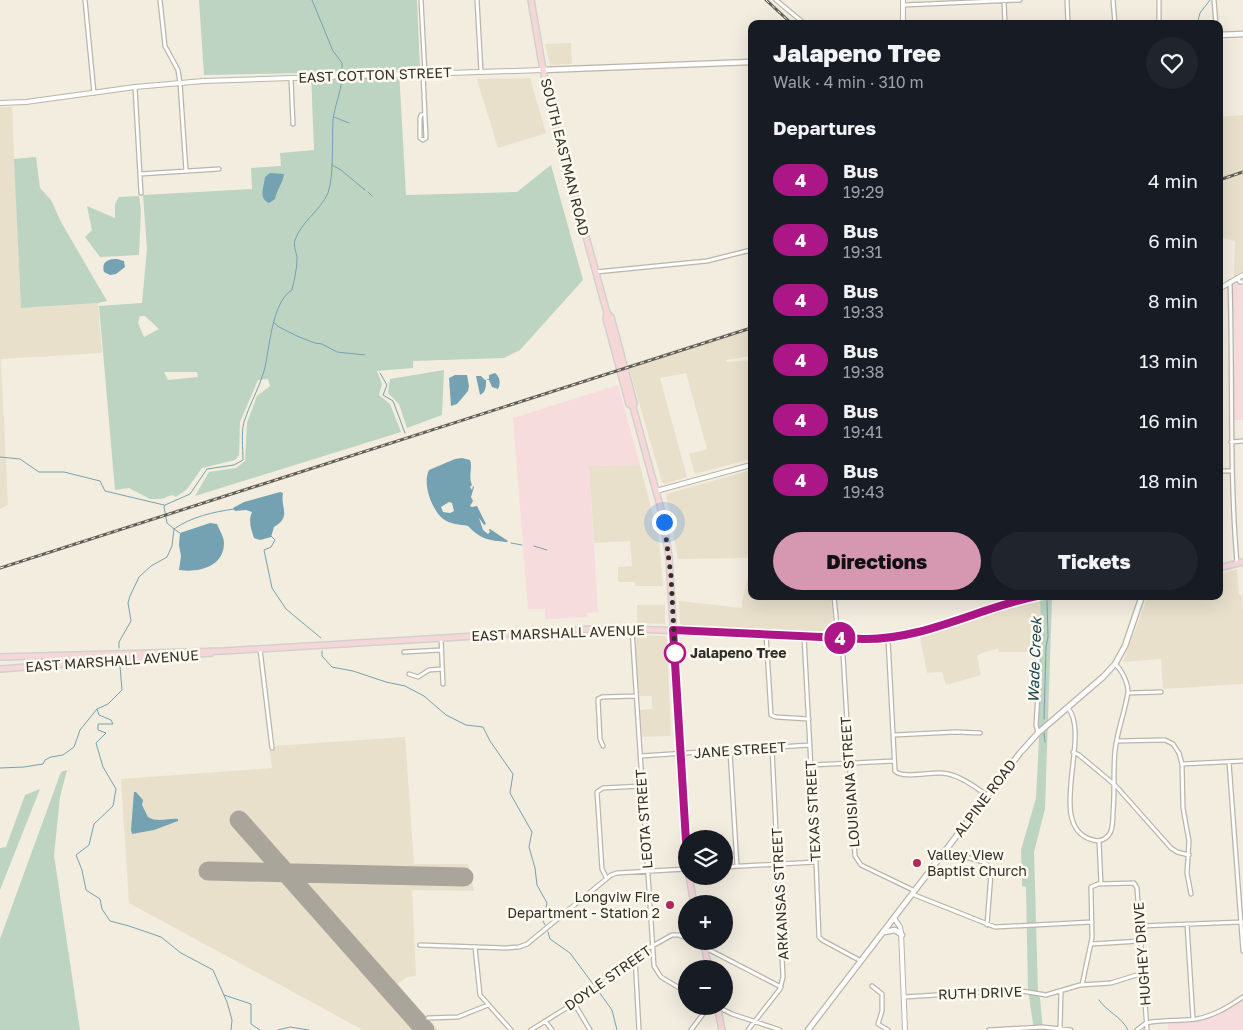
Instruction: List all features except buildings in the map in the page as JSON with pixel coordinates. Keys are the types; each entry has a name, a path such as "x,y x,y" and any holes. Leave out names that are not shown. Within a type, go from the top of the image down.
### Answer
{"main road":[{"name":"SOUTH EASTMAN ROAD","path":"531,0 543,70 560,144 607,313 611,317 623,371 634,402 633,407 664,522 669,557 685,830"},
{"path":"1223,35 1243,34"},
{"name":"EAST COTTON STREET","path":"543,70 748,62"},
{"path":"1223,567 1240,563"},
{"name":"EAST MARSHALL AVENUE","path":"0,669 260,648 558,630 632,629 840,638 888,638 924,632 1020,600"},
{"name":"ALPINE ROAD","path":"808,1030 1016,757 1038,733 1103,677 1115,664 1125,646 1141,600"},
{"name":"EAST MARSHALL AVENUE","path":"0,657 201,650 224,651"},
{"path":"33,657 34,667"},
{"path":"882,933 895,930 902,935"},
{"path":"719,1015 722,1030"}],"street":[{"path":"85,0 94,93"},
{"path":"160,0 165,46 178,70 180,83 186,171"},
{"path":"421,0 426,138 424,140 420,138 420,118 421,115 425,114"},
{"path":"477,0 481,72"},
{"path":"776,0 800,20"},
{"path":"1004,0 1005,20"},
{"path":"903,20 903,2 1020,0"},
{"path":"1067,0 1068,20"},
{"path":"1114,0 1115,20"},
{"path":"1158,0 1159,20"},
{"path":"1214,0 1216,20"},
{"name":"EAST COTTON STREET","path":"0,104 180,83 543,70"},
{"path":"291,78 293,124"},
{"path":"134,88 141,193"},
{"path":"140,174 219,169"},
{"path":"595,272 707,261 748,251"},
{"path":"1223,286 1243,275"},
{"path":"1237,278 1240,282 1243,282"},
{"path":"1230,282 1232,471 1240,563"},
{"path":"1231,442 1243,441"},
{"path":"656,491 748,466"},
{"path":"1223,471 1232,471"},
{"name":"LOUISIANA STREET","path":"835,600 840,638 852,827 856,859 861,865 913,892"},
{"name":"LEOTA STREET","path":"632,629 652,947 655,968 659,975 678,987"},
{"path":"766,634 770,711 772,716 808,719"},
{"name":"TEXAS STREET","path":"804,636 819,938 861,960"},
{"path":"441,638 443,684"},
{"path":"888,638 895,770 899,774 950,774 962,779 987,795"},
{"path":"260,648 272,748"},
{"path":"404,652 442,650"},
{"path":"1038,658 1036,725 1038,733"},
{"path":"1068,708 1073,716 1076,727 1070,792 1072,819 1076,828 1084,836 1091,840 1099,841 1107,838 1112,830 1115,757 1128,694 1127,684 1120,669 1115,664"},
{"path":"409,674 418,677 427,671 442,669"},
{"path":"1128,694 1161,692"},
{"path":"603,746 600,739 598,698 636,696"},
{"path":"894,735 955,732 980,733"},
{"path":"1117,741 1166,741 1173,744 1177,750 1182,764 1182,805 1189,839 1187,873 1191,894"},
{"name":"JANE STREET","path":"640,756 810,745"},
{"name":"ARKANSAS STREET","path":"772,748 783,974 781,987"},
{"path":"730,751 737,866"},
{"path":"1073,752 1115,785 1171,848 1179,853 1189,855"},
{"path":"811,765 894,761"},
{"path":"1182,764 1243,761"},
{"path":"1229,762 1243,951"},
{"path":"606,878 603,871 598,791 603,788 642,786"},
{"path":"1082,985 1092,944 1090,888 1101,884 1099,841"},
{"path":"945,851 983,862 989,866 991,873 988,925"},
{"path":"733,866 816,862"},
{"path":"420,945 511,948 526,945 606,878 615,873 678,869"},
{"name":"HUGHEY DRIVE","path":"1101,884 1130,883 1135,884 1137,888 1147,1030"},
{"path":"913,892 988,925 998,927 1092,922"},
{"path":"894,918 900,927 902,935 905,1030"},
{"path":"1140,926 1242,922"},
{"path":"1187,924 1193,1019"},
{"name":"DOYLE STREET","path":"531,1030 596,988 636,956 672,935 678,935"},
{"path":"1092,944 1140,941"},
{"path":"475,947 479,992 488,1005 512,1030"},
{"path":"714,950 781,987 748,1030"},
{"path":"636,956 639,1030"},
{"name":"RUTH DRIVE","path":"904,997 1016,990 1046,995 1082,985 1107,983 1143,973"},
{"path":"872,986 882,994 882,1011 878,1024 888,1030"},
{"path":"1060,1029 1061,991"},
{"path":"1137,1030 1146,1023 1193,1019 1219,1012 1243,997"},
{"path":"574,1003 590,1030"},
{"path":"428,1018 458,1017 488,1005"},
{"path":"733,1014 780,1030"},
{"path":"691,1030 702,1015"},
{"path":"545,1021 552,1030"},
{"path":"989,1030 1042,1027 1071,1030"}],"shaded area":[{"path":"571,43 572,64 550,65 545,44"},
{"path":"530,78 546,133 498,148 477,79"},
{"path":"0,107 12,107 21,308 98,303 102,353 1,359 8,505 0,509"},
{"path":"1243,115 1243,271 1234,276 1235,241 1223,238 1223,117"},
{"path":"1233,284 1243,284 1243,420 1233,420 1235,344"},
{"path":"748,327 748,356 726,360 727,362 748,360 748,460 695,474 689,454 707,449 686,373 660,378 687,477 665,484 662,482 628,365"},
{"path":"618,385 640,465 589,466 598,612 587,613 587,617 545,619 545,609 528,609 513,418"},
{"path":"640,465 659,539 663,586 635,586 635,582 618,582 618,567 632,566 630,541 594,543 589,466"},
{"path":"748,471 748,558 678,559 666,494"},
{"path":"1237,569 1239,595 1242,595 1243,684 1163,689 1161,659 1123,662 1146,600 1223,600 1223,573"},
{"path":"748,576 748,600 831,600 834,632 682,625 680,623 679,601 742,608"},
{"path":"1040,601 1039,652 999,652 998,648 977,655 981,675 946,685 942,672 927,673 920,638 997,612"},
{"path":"637,605 665,605 665,624 637,623"},
{"path":"635,635 665,636 667,639 671,736 642,737 640,710 652,709 652,696 639,696"},
{"path":"259,658 264,658 273,746 405,737 414,864 468,864 474,891 412,890 416,976 407,977 398,984 438,1030 363,1030 129,903 121,779 272,768"},
{"path":"1243,1000 1243,1030 1168,1030 1168,1024 1215,1017"}],"green space":[{"path":"199,0 417,0 420,68 399,70 406,195 517,192 551,165 583,280 520,350 504,358 413,361 413,368 377,371 382,384 379,395 390,404 401,432 195,496 209,472 236,468 245,461 247,423 257,396 270,386 268,379 258,380 240,422 239,455 235,460 202,468 187,489 176,497 172,495 161,499 150,499 129,488 115,490 99,306 142,303 147,249 143,195 252,189 251,168 281,166 280,153 314,150 311,73 204,75","holes":["140,316 145,316 159,329 144,337 138,323","164,372 197,372 198,377 168,380"]},
{"path":"36,157 40,188 51,200 61,222 107,301 21,308 14,159"},
{"path":"139,196 141,210 139,255 100,257 85,237 92,230 87,206 115,218 115,204 119,197"},
{"path":"444,370 442,415 407,428 399,404 388,393 390,379"},
{"path":"1052,600 1045,809 1034,852 1038,992 1043,1030 1034,1030 1028,990 1026,887 1022,886 1021,850 1036,798 1039,740 1040,601"},
{"path":"67,770 60,797 54,855 80,1030 0,1030 0,939 61,772"},
{"path":"40,789 0,890 0,848 6,847 25,795"}],"water":[{"path":"270,173 284,174 275,199 269,203 264,198 262,192 265,177"},
{"path":"117,259 124,261 125,267 116,274 110,275 104,272 105,263 109,260"},
{"path":"495,373 500,380 498,389 492,387 489,380 486,380 485,389 480,395 476,376 481,376 485,380 489,379 489,375"},
{"path":"455,375 467,375 469,386 468,391 457,404 451,406 449,378"},
{"path":"455,459 470,460 472,485 470,487 472,490 474,487 471,497 473,501 470,506 477,506 486,524 484,525 479,518 483,530 488,534 490,529 507,542 486,538 477,534 468,526 448,522 438,514 429,496 427,476 429,470","holes":["449,502 452,503 454,511 450,513 443,512 441,507"]},
{"path":"280,492 283,493 283,519 274,527 271,537 260,540 254,538 250,522 252,512 246,510 235,511 233,508 244,502"},
{"path":"210,523 217,524 223,538 223,551 220,558 209,567 186,571 179,570 181,556 179,545 180,533"},
{"path":"134,792 143,800 142,805 148,817 159,820 178,819 178,821 154,830 132,834"}],"waterway":[{"path":"312,0 333,51 342,63 342,74"},
{"name":"Wade Creek","path":"1198,20 1200,13 1210,0"},
{"path":"234,509 203,516 188,521 174,529 167,523 164,507 190,494 207,469 234,465 243,460 242,436 244,422 264,371 275,316 285,296 292,290 297,263 295,240 325,199 330,186 333,119 342,78"},
{"path":"334,117 349,123"},
{"path":"332,165 365,190"},
{"path":"368,192 372,196"},
{"path":"273,322 299,337 322,344 337,352 365,355"},
{"path":"380,373 387,385 383,395 393,401 405,433"},
{"path":"0,457 20,459 39,472 64,472 100,481 105,491 164,505"},
{"path":"119,648 119,642 131,621 128,603 139,577 151,566 167,557 172,546 174,529 180,533"},
{"path":"271,536 275,540 271,547 264,550 272,588 286,609 321,638"},
{"path":"511,543 522,545"},
{"path":"534,546 547,550"},
{"name":"Wade Creek","path":"1044,719 1046,647 1048,637 1047,601"},
{"path":"322,651 322,656 332,667 405,686 424,696 446,715 466,725 483,727 490,741 513,774 510,793 532,832 529,847 535,868 537,885 547,903 543,921 545,925"},
{"path":"120,666 122,690 108,704 97,709 99,715 111,720 113,724 98,724 98,730 106,733 96,743 103,767 116,789 113,806 94,824 89,845 76,855 82,870 86,890 100,899 102,909 110,921 161,937 181,953 213,970 227,1002 232,1020 231,1030"},
{"path":"0,768 43,764 45,760 51,757 63,755 74,747 80,730 97,709"},
{"name":"Wade Creek","path":"1044,733 1045,742"},
{"path":"548,932 550,939 570,953 593,984"},
{"path":"599,992 612,1010 617,1030"},
{"path":"224,995 251,1004 251,1024 260,1030"},
{"path":"1099,1000 1122,1021 1128,1030"},
{"path":"278,1030 290,1027 309,1030"}],"runway":[{"path":"239,820 425,1030"},
{"path":"208,871 464,877"}],"railway":[{"path":"766,0 788,20"},
{"path":"1223,179 1243,172"},
{"path":"0,568 748,329"}],"bus line":[{"name":"4","path":"685,830 673,630 863,639 888,638 924,632 1020,600"}],"place":[{"name":"Jalapeno Tree","path":"675,653"},
{"name":"Valley View Baptist Church","path":"917,863"},
{"name":"Longviw Fire Department - Station 2","path":"670,905"}],"route":[{"path":"664,522 671,576 675,653"}]}
